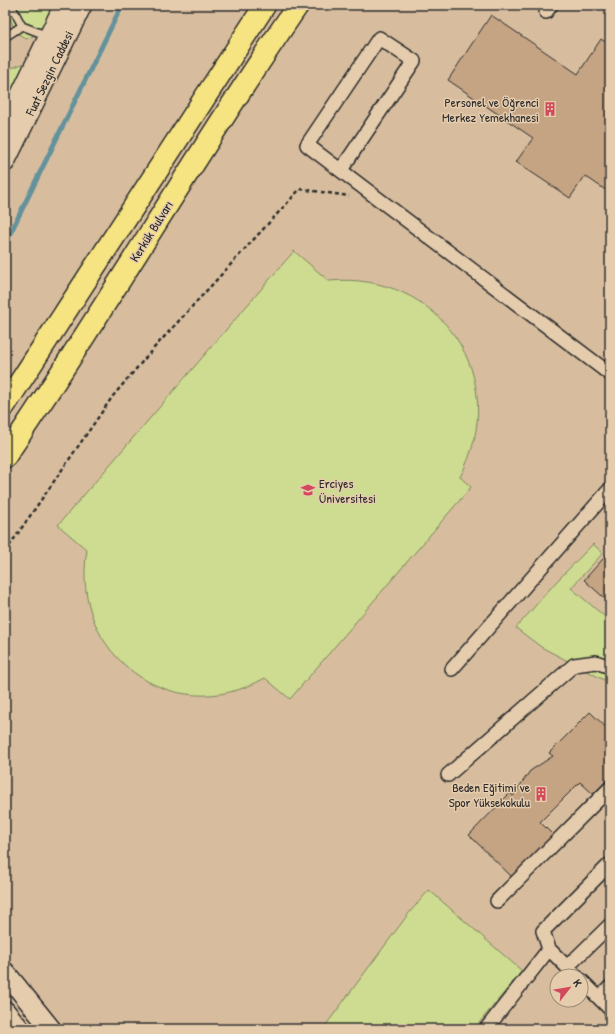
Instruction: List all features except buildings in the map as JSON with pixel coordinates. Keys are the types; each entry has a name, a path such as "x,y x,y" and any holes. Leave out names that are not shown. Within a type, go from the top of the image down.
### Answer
{"main road":[{"name":"Kerkük Bulvarı","path":"5,405 265,5"},
{"name":"Kerkük Bulvarı","path":"5,457 76,350 201,152 298,5"}],"street":[{"name":"Fuat Sezgin Caddesi","path":"5,127 64,5"},
{"name":"Fuat Sezgin Caddesi","path":"5,162 82,5"},
{"path":"341,170 414,61 378,38 306,145 610,374"},
{"path":"452,669 610,489"},
{"path":"448,775 574,665 596,662 610,667"},
{"path":"497,901 610,788"},
{"path":"568,968 549,949 543,931 610,865"},
{"path":"575,968 610,925"},
{"path":"486,1029 549,949"},
{"path":"5,972 51,1029"},
{"path":"599,998 610,987"},
{"path":"589,988 610,1009"},
{"path":"5,1011 20,1029"}],"lane":[{"path":"11,5 22,26 49,36"},
{"path":"5,36 22,26"}],"path":[{"path":"5,552 113,396 168,333 300,189 352,196"}],"shaded area":[{"name":"Erciyes Üniversitesi","path":"5,5 610,5 610,1029 5,1029"}],"green space":[{"path":"5,5 56,5 43,32 26,39 15,31"},
{"path":"29,61 5,109 5,71"},
{"path":"294,251 329,281 369,282 404,293 433,312 456,338 471,369 478,403 474,440 460,477 471,487 290,699 265,678 230,692 195,695 163,688 134,673 111,650 94,621 86,588 87,550 58,525"},
{"path":"593,544 603,553 571,588 610,621 610,683 541,647 516,628 555,583"},
{"path":"429,890 522,971 474,1029 323,1029 409,913"}],"waterway":[{"path":"5,244 122,5"}],"place":[{"name":"Personel ve Öğrenci Merkez Yemekhanesi","path":"550,109"},
{"name":"Erciyes Üniversitesi","path":"308,490"},
{"name":"Beden Eğitimi ve Spor Yüksekokulu","path":"541,794"}]}
